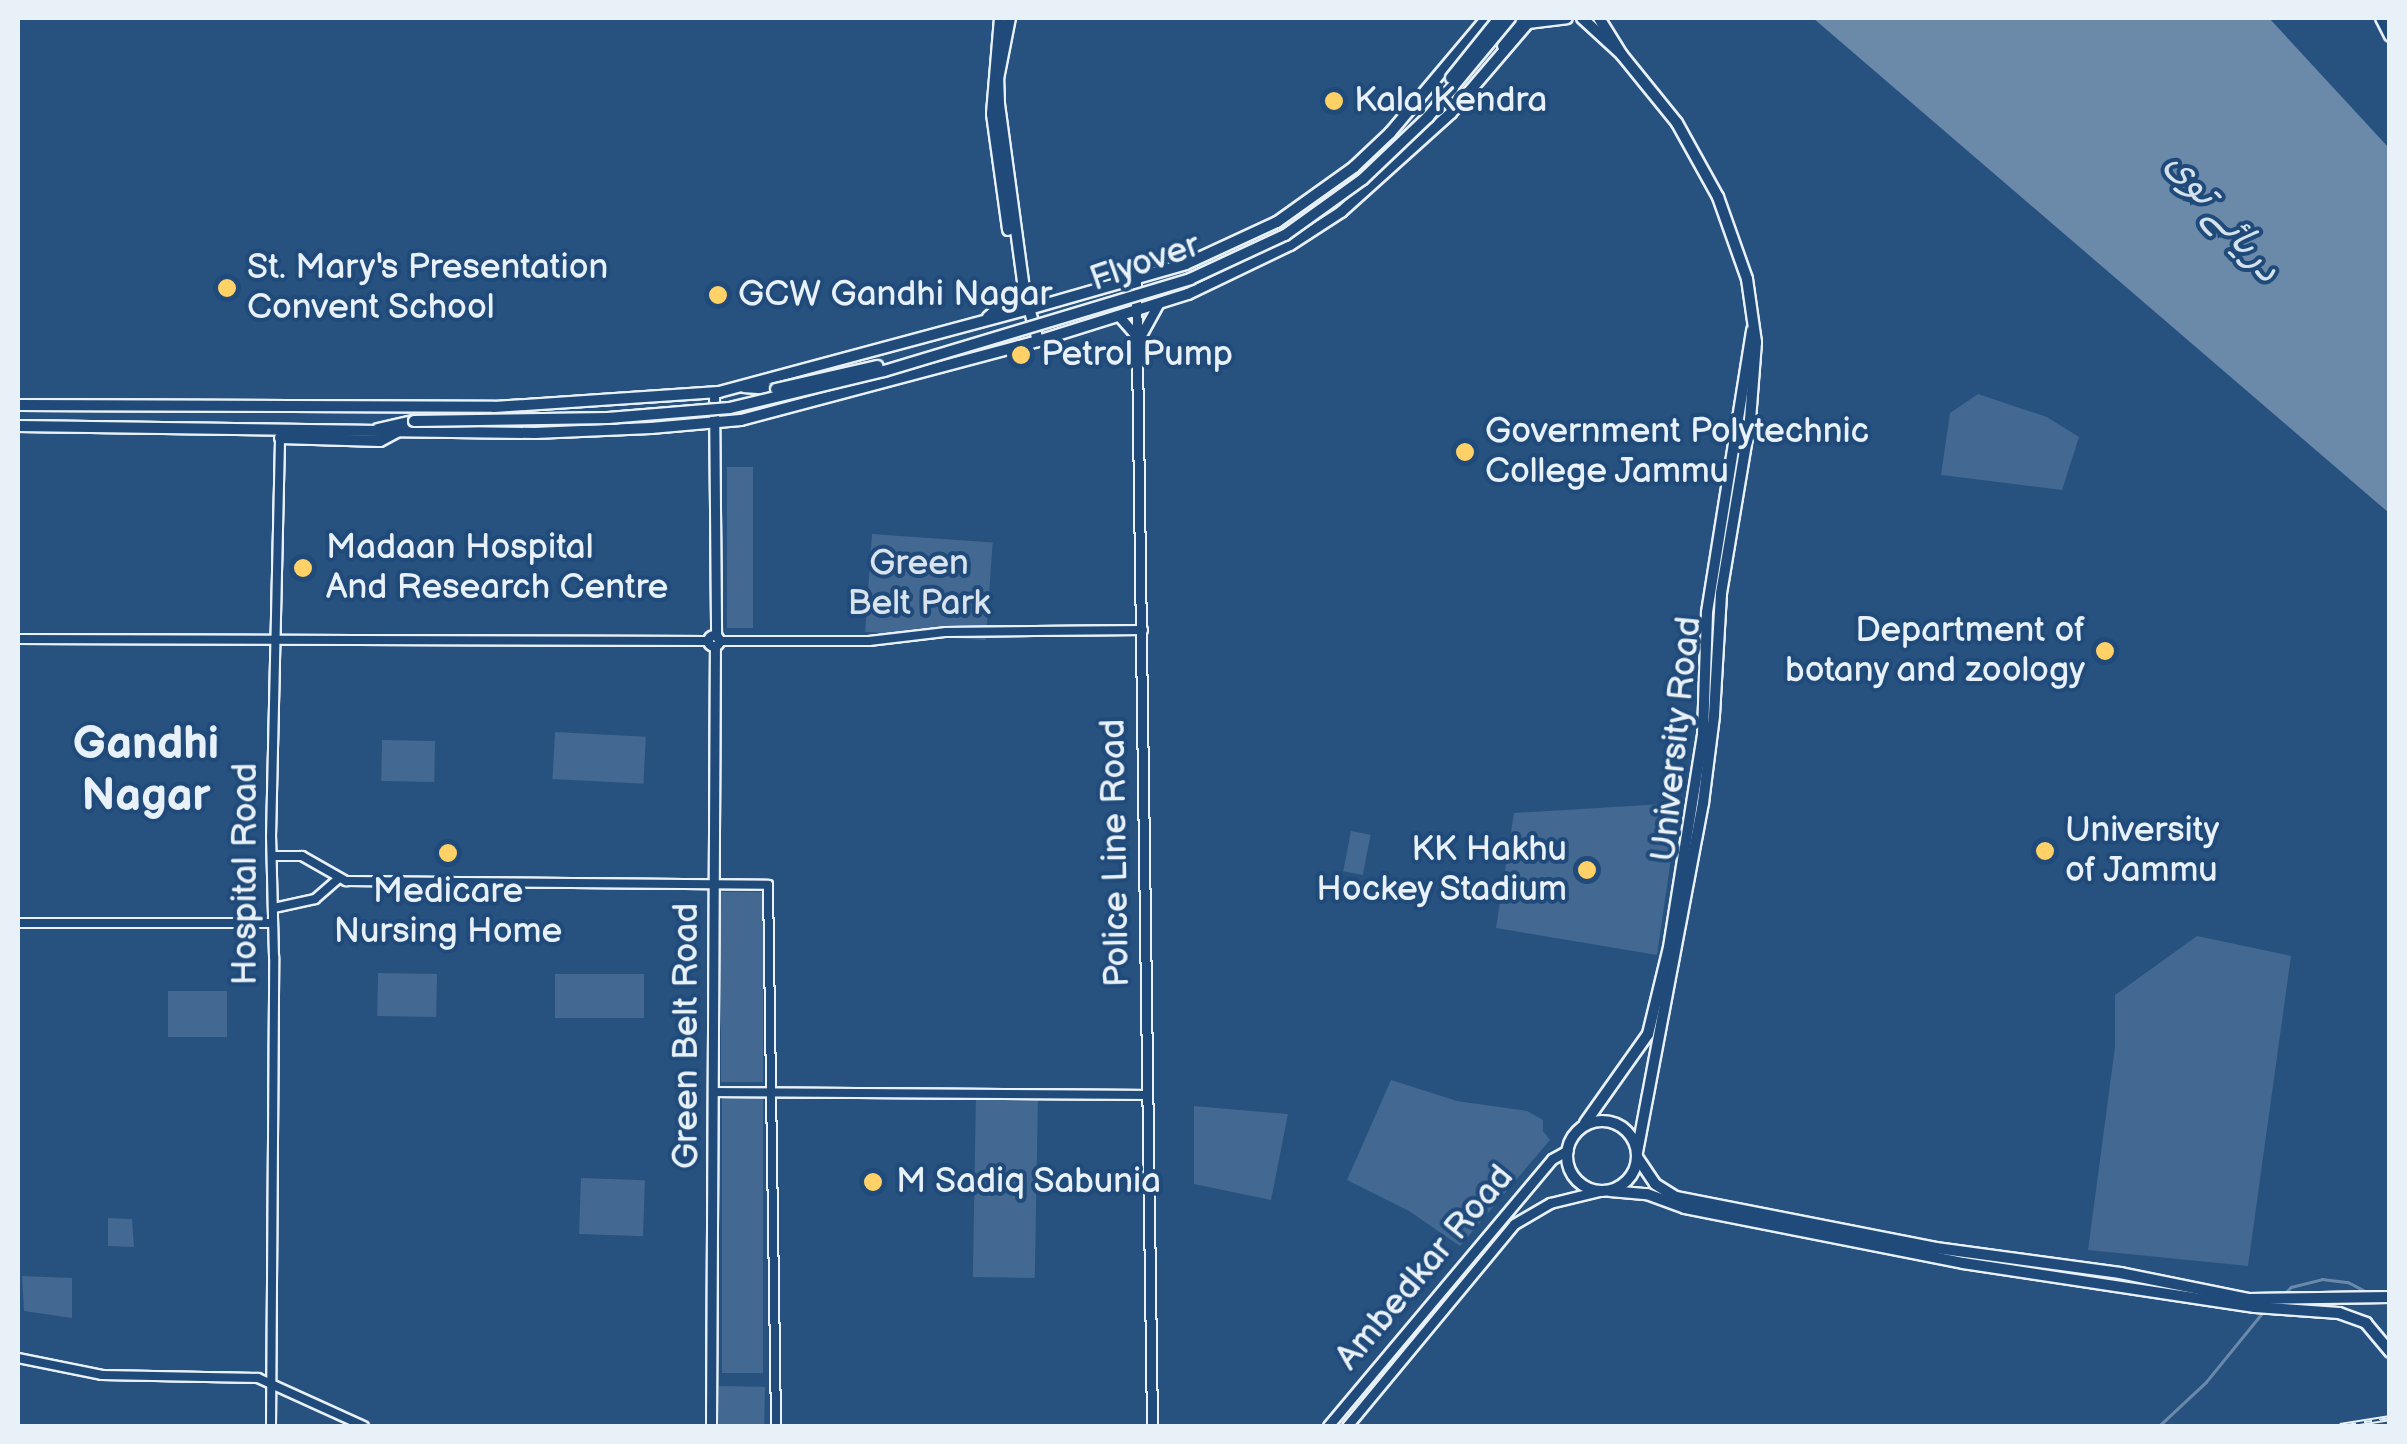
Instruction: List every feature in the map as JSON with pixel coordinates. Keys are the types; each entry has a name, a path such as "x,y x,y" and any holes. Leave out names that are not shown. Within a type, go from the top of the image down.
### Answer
{"main road":[{"path":"1000,18 992,114 1020,290 1027,310"},
{"path":"1010,18 998,79 999,104 1034,342"},
{"path":"18,405 494,408 744,388 1136,280 1238,242 1322,192 1390,132 1487,18"},
{"name":"Flyover","path":"744,388 776,389 1037,322 1243,251 1327,200 1398,140 1499,18"},
{"name":"Flyover","path":"378,429 414,421 608,418 730,408 980,344 1190,279 1285,236 1364,179 1428,117 1510,18"},
{"path":"280,433 378,429 535,432 741,420 888,384 1118,316 1250,266 1350,205 1451,114 1526,19 1566,18"},
{"path":"1582,18 1622,55"},
{"path":"1602,18 1622,55"},
{"path":"2386,18 2390,36"},
{"name":"University Road","path":"1622,55 1677,123 1718,197 1747,279 1756,342 1750,420 1720,594 1714,726 1656,1028 1637,1154"},
{"name":"Police Line Road","path":"1136,280 1140,308 1152,1426"},
{"path":"979,323 1020,290"},
{"path":"1118,316 1139,339 1159,302"},
{"name":"Green Belt Road","path":"711,1426 714,392"},
{"path":"18,426 280,433 380,440 399,431"},
{"name":"University Road","path":"1585,1124 1656,1028"},
{"path":"2255,1303 2120,1273 1936,1248 1676,1197 1655,1184 1617,1124 1600,1120 1585,1124 1568,1150 1573,1175 1604,1191 1647,1194 1685,1208 1963,1262 2255,1303 2298,1306 2339,1313 2366,1323 2390,1352"},
{"name":"Ambedkar Road","path":"1328,1426 1552,1159 1568,1150"},
{"path":"1347,1426 1514,1224 1550,1204 1604,1191 1629,1179 1637,1154"},
{"path":"2298,1306 2390,1297"},
{"path":"2365,1298 2366,1323"}],"street":[{"name":"Hospital Road","path":"271,1426 280,433"},
{"path":"18,639 869,641 946,632 1143,630"},
{"path":"274,856 302,856 338,880 768,884 776,1426"},
{"path":"274,908 315,899 338,880"},
{"path":"18,923 273,922"},
{"path":"713,1092 1148,1095"},
{"path":"18,1358 102,1375 246,1376 270,1381 364,1426"}],"green space":[{"path":"1978,394 2047,417 2079,437 2062,490 1941,475 1950,413"},
{"path":"727,467 753,467 753,628 727,628"},
{"name":"Green Belt Park","path":"872,534 993,542 986,640 865,632"},
{"path":"555,732 646,737 643,784 553,779"},
{"path":"382,740 435,741 434,782 381,781"},
{"name":"KK Hakhu Hockey Stadium","path":"1679,803 1657,955 1496,928 1514,813"},
{"path":"1351,831 1371,835 1363,875 1343,871"},
{"path":"721,892 763,892 763,1082 721,1082"},
{"path":"2197,936 2291,956 2248,1266 2088,1250 2115,1047 2115,995"},
{"path":"378,973 437,974 436,1017 377,1016"},
{"path":"555,974 644,974 644,1018 555,1018"},
{"path":"168,991 227,991 227,1037 168,1037"},
{"path":"1391,1080 1457,1101 1527,1111 1543,1120 1543,1131 1550,1140 1460,1246 1409,1211 1347,1180"},
{"path":"976,1094 1038,1095 1035,1278 973,1277"},
{"path":"722,1095 763,1095 763,1373 722,1373"},
{"path":"1194,1106 1288,1114 1271,1200 1194,1184"},
{"path":"581,1178 645,1180 643,1236 579,1234"},
{"path":"108,1218 132,1219 134,1247 108,1246"},
{"path":"22,1276 72,1278 72,1318 24,1311"},
{"path":"719,1386 765,1387 764,1426 718,1426"}],"water":[{"name":"دریائے توی","path":"1813,18 2269,18 2389,148 2389,513"}],"waterway":[{"path":"2283,1295 2291,1287 2322,1279 2348,1282 2363,1290"},
{"path":"2159,1426 2206,1382 2262,1313"}],"railway":[{"path":"2340,1426 2390,1418"}],"place":[{"name":"Kala Kendra","path":"1334,101"},
{"name":"St. Mary's Presentation Convent School","path":"227,288"},
{"name":"GCW Gandhi Nagar","path":"718,295"},
{"name":"Petrol Pump","path":"1021,355"},
{"name":"Government Polytechnic College Jammu","path":"1465,452"},
{"name":"Madaan Hospital And Research Centre","path":"303,568"},
{"name":"Department of botany and zoology","path":"2105,651"},
{"name":"University of Jammu","path":"2045,851"},
{"name":"Medicare Nursing Home","path":"448,853"},
{"name":"KK Hakhu Hockey Stadium","path":"1587,870"},
{"name":"M Sadiq Sabunia","path":"873,1182"}],"district":[{"name":"Gandhi Nagar","path":"146,771"}]}
